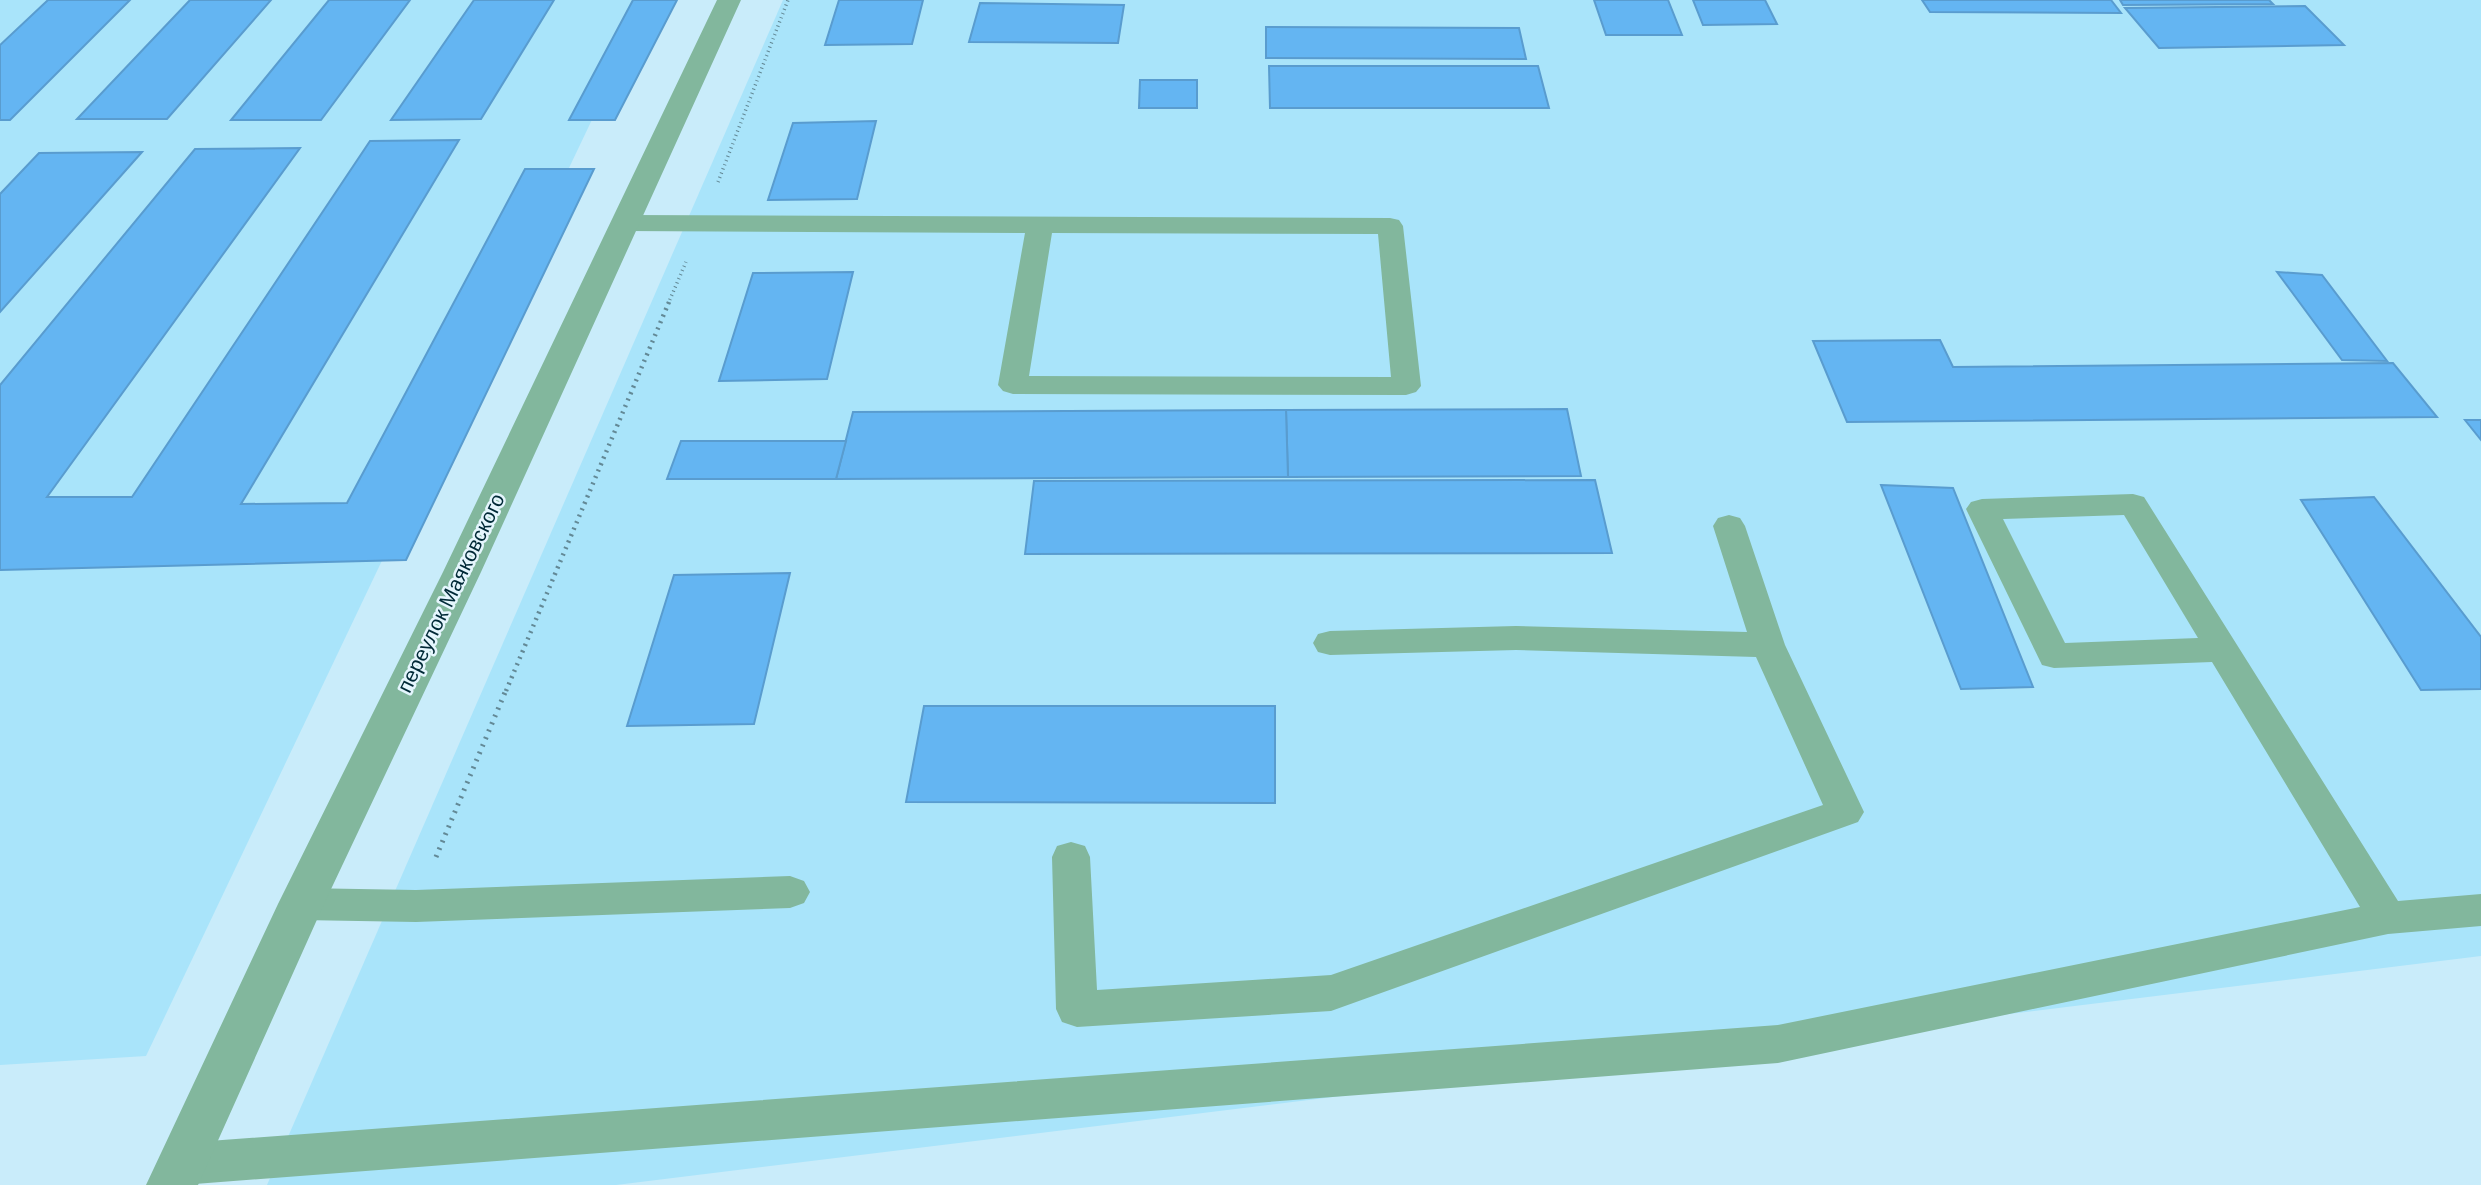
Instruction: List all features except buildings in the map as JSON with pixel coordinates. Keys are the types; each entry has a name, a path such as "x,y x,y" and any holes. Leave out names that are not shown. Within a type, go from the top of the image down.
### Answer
{"street":[{"name":"переулок Маяковского","path":"177,1175 301,905 468,559 729,0"}],"lane":[{"path":"625,223 1390,226 1406,386 1013,385 1040,225"},
{"path":"2223,649 2054,656 1982,509 2133,504 2223,649 2388,918"},
{"path":"1071,857 1077,1009 1331,993 1845,811 1768,645 1729,526"},
{"path":"1330,643 1517,638 1768,645"},
{"path":"301,905 416,906 790,892"},
{"path":"177,1175 1778,1044 2388,918 2481,911"}],"path":[{"path":"416,906 703,224 788,0"}],"shaded area":[{"path":"0,0 649,0 146,1056 0,1065"},
{"path":"783,0 2481,0 2481,956 616,1185 267,1185"}]}
